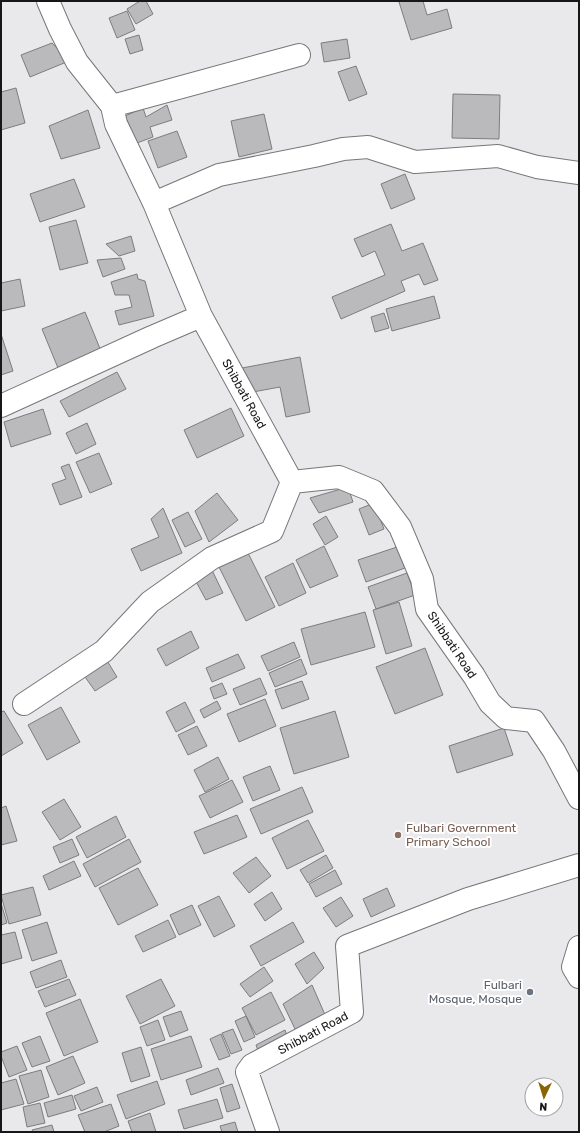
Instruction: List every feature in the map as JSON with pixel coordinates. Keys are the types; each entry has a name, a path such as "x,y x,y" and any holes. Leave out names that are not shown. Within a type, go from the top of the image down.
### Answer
{"street":[{"name":"Shibbati Road","path":"48,1 77,62 114,115 154,203 201,316 292,482 339,477 373,491 400,528 422,579 427,609 474,676 490,703 506,718 534,721 554,751 579,798"},
{"path":"114,115 299,55"},
{"path":"154,203 219,175 343,149 368,147 415,162 498,156 538,167 579,173"},
{"path":"1,406 144,340 201,316"},
{"path":"24,704 104,651 150,602 212,558 272,531 292,482"},
{"name":"Shibbati Road","path":"268,1132 247,1072 252,1066 352,1012 346,946 468,899 579,865"},
{"path":"579,946 573,967 579,977"}],"building":[{"path":"140,1 146,1 153,14 136,24 127,9"},
{"path":"423,1 427,15 447,9 452,28 411,40 399,2"},
{"path":"127,11 135,30 117,38 109,18"},
{"path":"139,35 143,50 130,54 125,39"},
{"path":"347,39 350,58 324,62 321,43"},
{"path":"52,43 69,61 30,77 21,55"},
{"path":"356,66 367,94 349,101 338,72"},
{"path":"16,88 25,123 1,130 1,92"},
{"path":"453,94 500,95 499,139 452,138"},
{"path":"167,105 172,120 150,127 153,137 137,143 125,116 143,108 146,117"},
{"path":"88,110 100,148 61,159 49,126"},
{"path":"264,114 272,149 239,157 231,121"},
{"path":"177,131 187,157 158,168 148,141"},
{"path":"405,174 415,199 391,209 381,184"},
{"path":"74,179 85,207 40,222 30,194"},
{"path":"76,220 88,263 60,270 49,227"},
{"path":"391,224 402,251 423,243 438,280 424,285 419,274 401,281 405,291 341,319 332,297 385,275 375,251 362,257 354,239"},
{"path":"131,236 135,251 119,256 106,244"},
{"path":"121,258 125,269 103,277 97,260"},
{"path":"137,274 138,279 145,281 154,316 119,325 115,311 132,307 129,295 115,295 111,282"},
{"path":"20,279 25,306 1,311 1,283"},
{"path":"434,296 440,318 392,331 386,309"},
{"path":"85,312 101,351 58,368 42,329"},
{"path":"384,313 389,328 375,332 371,317"},
{"path":"1,334 13,371 1,375"},
{"path":"300,357 310,412 286,417 280,387 242,394 237,369"},
{"path":"117,372 126,389 69,417 60,401"},
{"path":"231,408 244,436 197,458 184,430"},
{"path":"43,409 51,434 11,447 4,422"},
{"path":"87,423 96,444 76,454 66,433"},
{"path":"99,453 112,484 90,493 76,462"},
{"path":"69,464 82,497 60,505 52,484 66,479 61,467"},
{"path":"348,487 353,502 319,513 310,498"},
{"path":"217,493 238,520 209,542 195,511"},
{"path":"374,503 384,529 369,535 359,509"},
{"path":"163,508 182,553 141,571 131,549 159,537 151,519"},
{"path":"188,512 202,539 185,547 172,520"},
{"path":"326,516 338,537 325,545 313,524"},
{"path":"324,546 338,576 310,588 296,560"},
{"path":"397,547 405,568 366,582 358,560"},
{"path":"246,549 275,607 246,621 217,563"},
{"path":"293,563 306,593 279,606 265,577"},
{"path":"210,566 223,593 206,600 193,576"},
{"path":"407,573 415,595 376,609 368,587"},
{"path":"399,602 412,646 386,654 373,610"},
{"path":"365,612 375,647 311,665 301,629"},
{"path":"191,631 199,648 166,666 157,649"},
{"path":"294,642 300,657 268,671 261,656"},
{"path":"425,648 443,695 395,714 376,667"},
{"path":"238,654 245,668 212,682 206,668"},
{"path":"106,659 117,677 95,691 83,674"},
{"path":"301,659 307,674 275,687 269,673"},
{"path":"260,678 267,694 240,705 233,689"},
{"path":"302,681 309,699 282,709 275,690"},
{"path":"222,683 227,694 214,699 210,688"},
{"path":"265,699 276,726 239,742 227,714"},
{"path":"217,701 221,709 204,718 200,710"},
{"path":"185,702 195,722 176,732 166,712"},
{"path":"61,707 80,742 47,760 28,725"},
{"path":"4,711 23,743 1,756 1,712"},
{"path":"335,711 349,757 294,774 280,728"},
{"path":"197,726 207,746 188,755 178,735"},
{"path":"504,728 513,755 457,773 449,746"},
{"path":"218,757 229,779 205,792 194,770"},
{"path":"270,766 280,790 253,801 243,777"},
{"path":"232,780 243,802 210,818 199,796"},
{"path":"302,787 313,812 261,834 250,809"},
{"path":"64,799 81,827 60,840 42,812"},
{"path":"6,806 17,841 1,845 1,808"},
{"path":"237,815 247,837 204,854 194,832"},
{"path":"116,816 126,837 87,858 76,837"},
{"path":"308,820 324,851 287,869 272,838"},
{"path":"72,839 79,855 60,863 53,847"},
{"path":"129,839 141,862 95,887 83,864"},
{"path":"326,855 333,868 308,883 300,870"},
{"path":"256,857 271,876 249,893 233,873"},
{"path":"74,861 81,876 49,890 43,876"},
{"path":"138,868 158,905 118,925 99,888"},
{"path":"335,870 342,884 316,897 309,884"},
{"path":"33,887 41,915 9,924 1,895"},
{"path":"387,888 395,906 371,917 363,899"},
{"path":"272,892 282,909 265,921 254,904"},
{"path":"219,896 235,926 214,937 198,906"},
{"path":"341,897 353,916 336,927 323,908"},
{"path":"1,903 7,923 1,925"},
{"path":"192,905 201,925 179,935 170,915"},
{"path":"168,920 176,937 143,952 135,936"},
{"path":"47,922 57,953 32,961 22,930"},
{"path":"293,922 304,942 261,966 250,946"},
{"path":"15,932 22,958 1,964 1,935"},
{"path":"314,952 324,968 307,984 295,964"},
{"path":"61,960 67,977 36,988 30,972"},
{"path":"264,967 273,981 250,997 240,984"},
{"path":"69,979 76,995 45,1007 38,991"},
{"path":"161,979 175,1006 140,1024 126,996"},
{"path":"312,985 326,1017 297,1033 283,1004"},
{"path":"271,992 285,1020 256,1035 242,1008"},
{"path":"80,999 98,1042 64,1056 46,1013"},
{"path":"181,1011 188,1030 170,1037 163,1017"},
{"path":"246,1016 255,1037 244,1042 235,1021"},
{"path":"158,1020 165,1040 147,1046 140,1027"},
{"path":"233,1029 242,1050 231,1054 222,1033"},
{"path":"285,1030 288,1039 259,1053 256,1045"},
{"path":"221,1034 230,1056 219,1060 210,1039"},
{"path":"40,1036 50,1061 32,1067 22,1043"},
{"path":"191,1036 202,1067 161,1080 151,1049"},
{"path":"17,1046 27,1070 9,1077 1,1056 1,1052"},
{"path":"141,1047 150,1076 131,1082 122,1053"},
{"path":"73,1056 85,1083 58,1095 46,1067"},
{"path":"218,1068 224,1083 191,1095 186,1080"},
{"path":"41,1070 49,1097 28,1104 19,1076"},
{"path":"16,1079 24,1104 1,1110 1,1083"},
{"path":"157,1081 165,1104 126,1119 117,1095"},
{"path":"232,1084 240,1108 227,1112 220,1088"},
{"path":"97,1087 103,1102 81,1111 74,1096"},
{"path":"72,1095 76,1109 48,1117 44,1103"},
{"path":"217,1099 223,1118 184,1129 178,1110"},
{"path":"40,1103 45,1123 27,1127 23,1107"},
{"path":"111,1104 119,1126 104,1132 85,1132 78,1115"},
{"path":"150,1113 156,1132 132,1132 128,1121"},
{"path":"235,1122 238,1132 222,1132 220,1126"},
{"path":"52,1125 54,1132 33,1132 32,1130"}],"place":[{"name":"Fulbari Government Primary School","path":"398,835"},
{"name":"Fulbari Mosque, Mosque","path":"530,992"}]}
